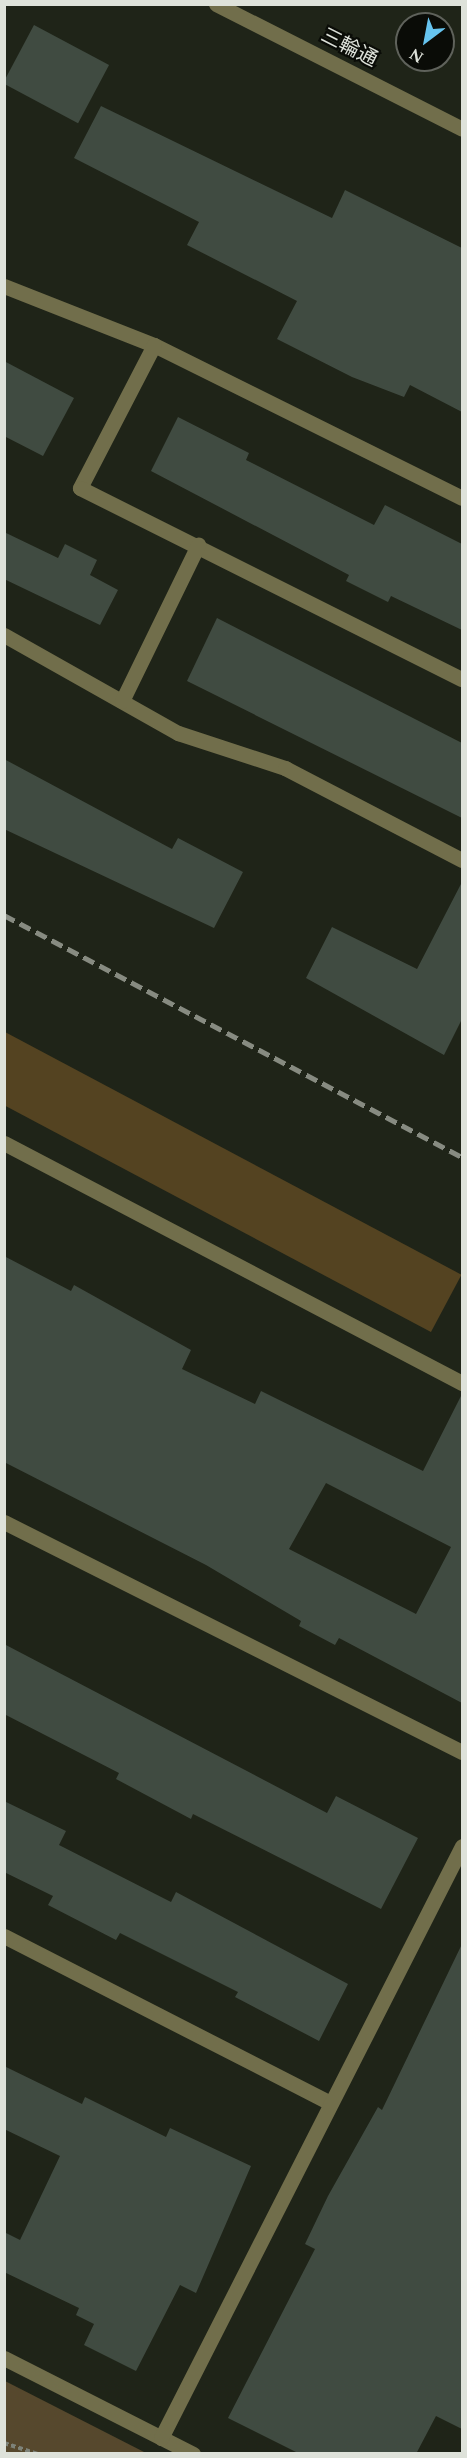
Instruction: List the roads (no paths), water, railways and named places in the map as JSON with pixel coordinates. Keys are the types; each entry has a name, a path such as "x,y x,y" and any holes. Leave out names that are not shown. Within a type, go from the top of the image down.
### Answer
{"street":[{"name":"三輪通","path":"216,4 462,129"},
{"path":"4,286 154,345 462,498"},
{"path":"154,345 80,488 462,679"},
{"path":"122,701 198,545"},
{"path":"4,635 178,733 285,768 462,860"},
{"path":"4,1143 462,1383"},
{"path":"4,1522 462,1752"},
{"path":"161,2438 462,1846"},
{"path":"4,1936 330,2103"},
{"path":"4,2358 193,2454"}],"railway":[{"path":"4,915 462,1157"}]}
